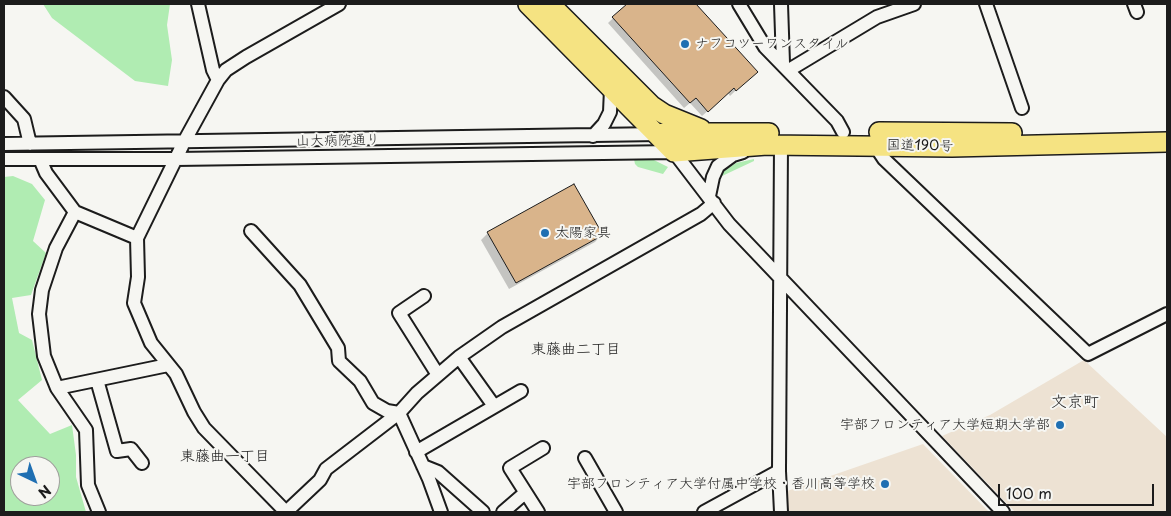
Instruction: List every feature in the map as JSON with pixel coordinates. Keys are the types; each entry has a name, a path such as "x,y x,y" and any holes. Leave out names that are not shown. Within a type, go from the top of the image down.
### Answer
{"highway":[{"name":"国道190号","path":"528,4 611,89 659,134 1167,131"},
{"name":"国道190号","path":"553,7 652,106 685,123 720,133"},
{"name":"国道190号","path":"553,7 567,28 674,152 774,145 874,144 952,147 1167,142"}],"street":[{"path":"198,4 213,70 218,80"},
{"path":"339,4 240,60 218,80 184,142 137,238 138,277 134,303 151,343 168,365 204,428 286,512 320,480 326,469 399,413 417,393 459,357 502,327 700,214 712,200 713,177 725,160 733,155 774,145 781,277 779,470 781,512"},
{"path":"739,4 774,59 786,67 837,121 842,132"},
{"path":"781,4 786,67"},
{"path":"786,67 878,17 914,4"},
{"path":"986,4 1022,108"},
{"path":"593,136 604,124 610,112 611,89"},
{"path":"4,97 24,119 30,144"},
{"name":"山大病院通り","path":"4,144 659,134"},
{"path":"874,144 884,160 1088,354 1167,314"},
{"path":"674,152 729,224 1002,512"},
{"name":"山大病院通り","path":"4,159 176,160 674,152"},
{"path":"40,159 46,173 75,212 137,238"},
{"path":"75,212 66,226 50,264 40,306 44,356 57,388 86,430 88,485 99,512"},
{"path":"252,231 300,285 338,348 339,361 360,380 373,403 387,411 399,413"},
{"path":"424,296 399,313 438,375"},
{"path":"459,357 494,406"},
{"path":"57,388 168,365"},
{"path":"97,380 117,452 131,448 142,462"},
{"path":"416,452 521,391"},
{"path":"399,413 441,512"},
{"path":"538,512 510,468 543,448"},
{"path":"584,458 616,512"},
{"path":"423,466 438,472 484,512"},
{"path":"704,512 779,470"},
{"path":"503,512 525,493"}],"shaded area":[{"name":"宇部フロンティア大学短期大学部","path":"1084,360 1167,437 1167,512 1015,512 942,436 990,415"},
{"name":"宇部フロンティア大学付属中学校・香川高等学校","path":"923,444 989,512 786,512 787,491"}],"green space":[{"path":"43,4 170,4 167,25 172,60 168,86 135,81 52,18"},
{"path":"634,159 654,160 668,167 663,174 638,167"},
{"path":"754,159 754,161 722,176 719,174 736,163"},
{"path":"13,176 32,184 45,200 33,241 46,253 31,295 12,298 19,333 32,340 42,380 18,400 50,434 72,425 76,455 76,477 86,512 4,512 4,177"}],"building":[{"name":"ナフコツーワンスタイル","path":"627,4 696,4 758,72 736,91 734,88 708,112 696,98 690,103 612,17"},
{"name":"太陽家具","path":"574,184 603,235 516,283 487,232"}],"place":[{"name":"ナフコツーワンスタイル","path":"685,44"},
{"name":"太陽家具","path":"545,233"},
{"name":"宇部フロンティア大学短期大学部","path":"1060,425"},
{"name":"宇部フロンティア大学付属中学校・香川高等学校","path":"885,484"}],"district":[{"name":"東藤曲二丁目","path":"576,350"},
{"name":"文京町","path":"1075,403"},
{"name":"東藤曲一丁目","path":"225,457"}]}
